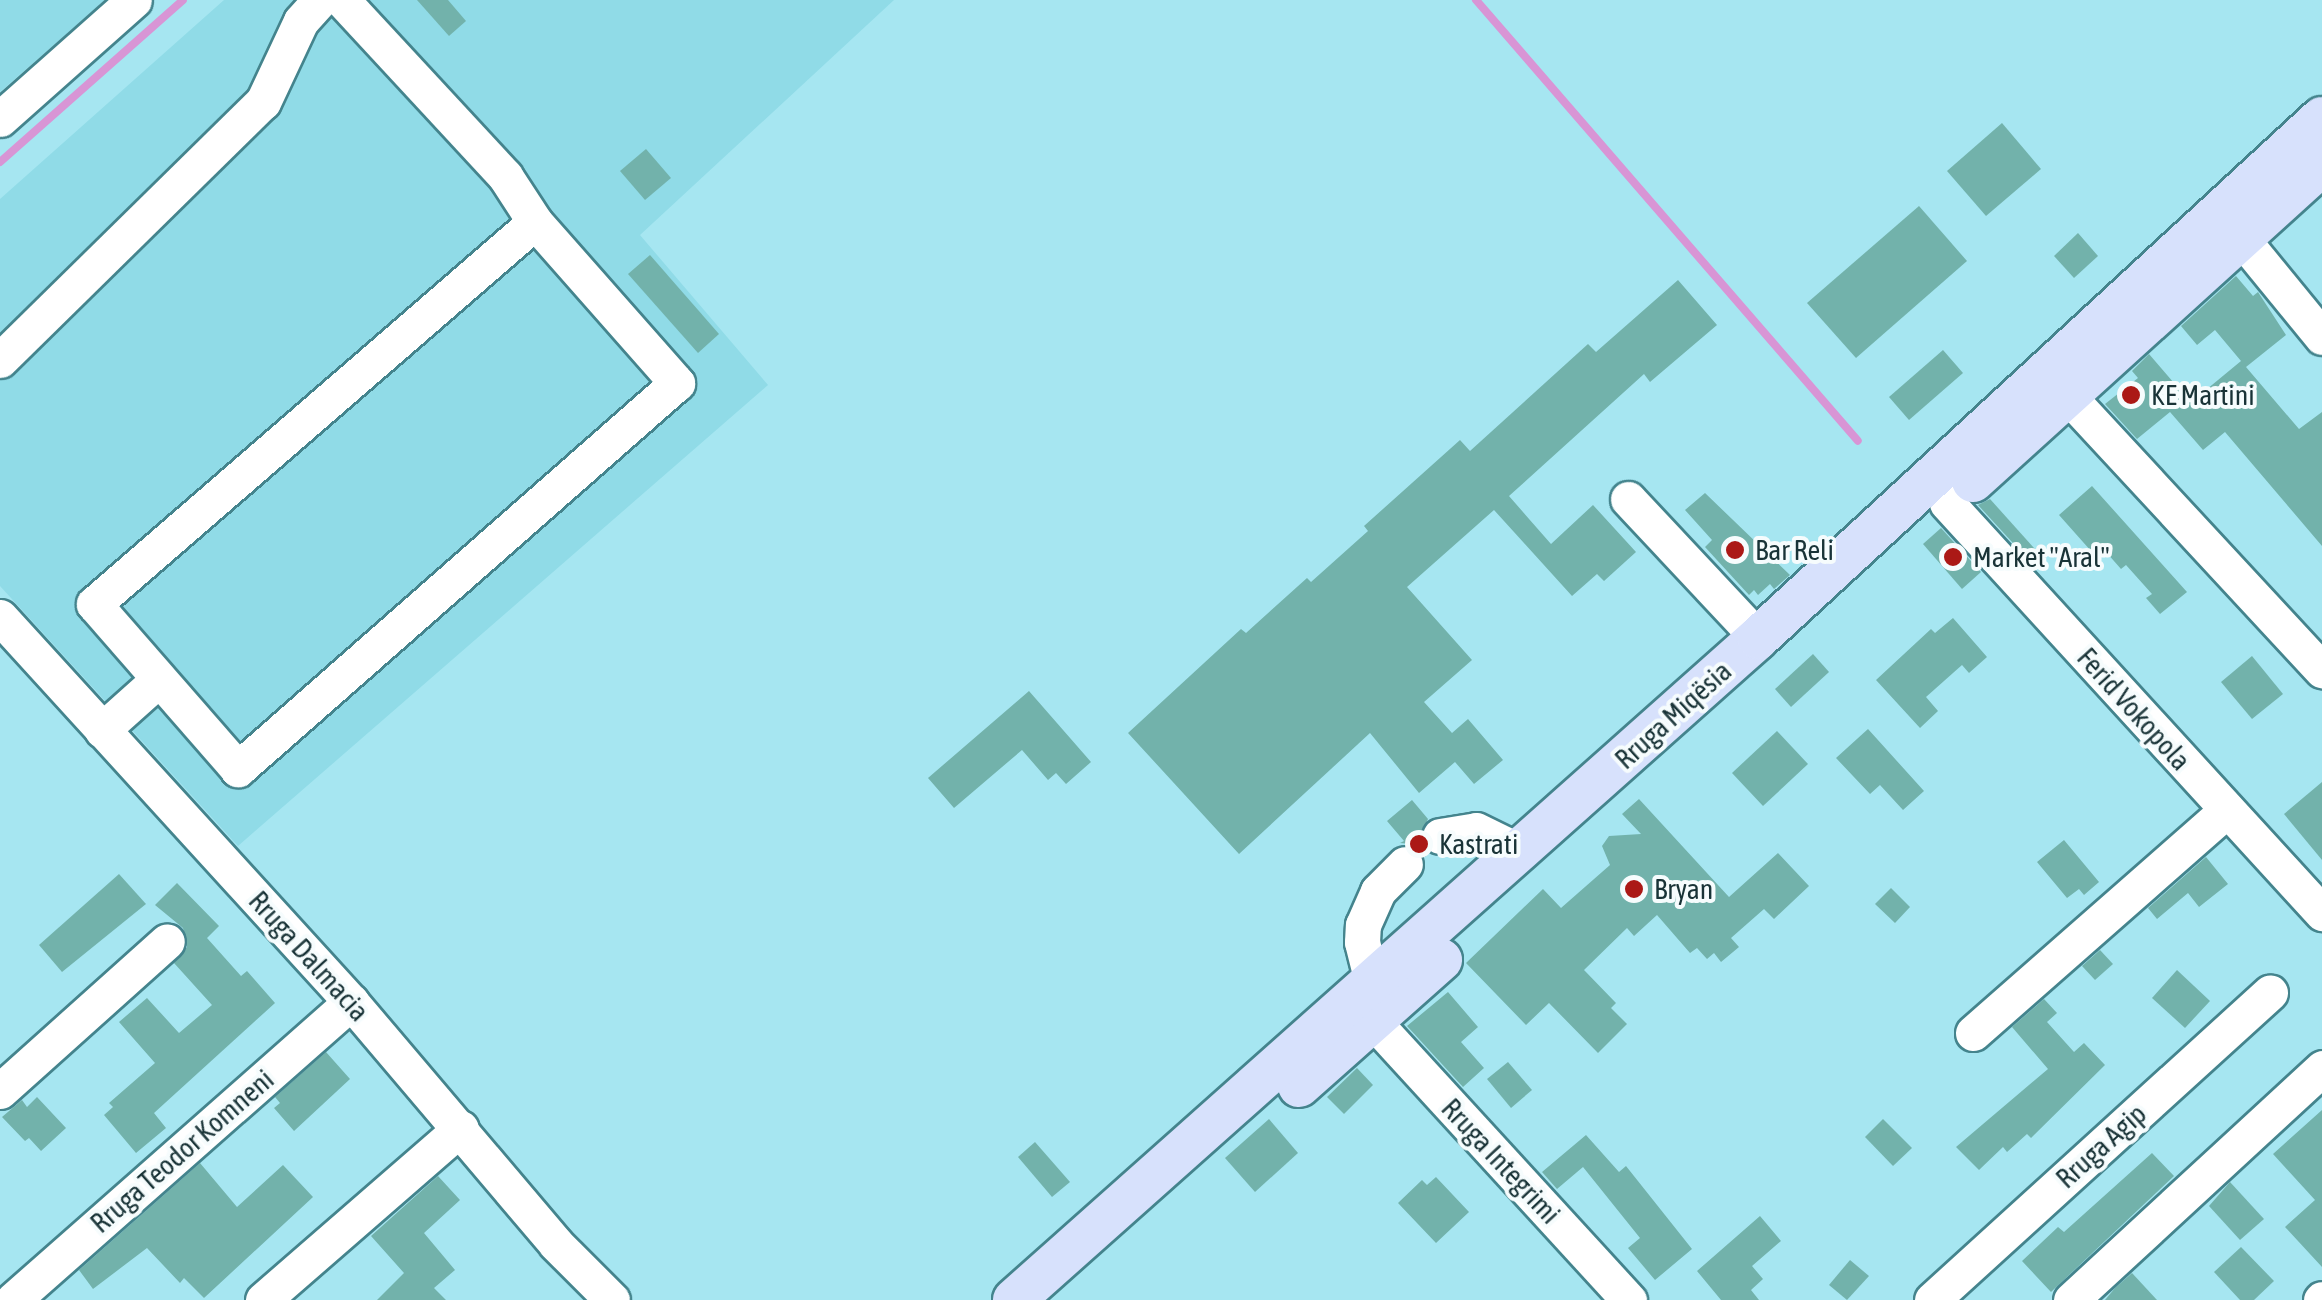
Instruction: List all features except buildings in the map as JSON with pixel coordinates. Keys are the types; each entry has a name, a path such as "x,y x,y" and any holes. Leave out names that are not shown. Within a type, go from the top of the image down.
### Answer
{"main road":[{"name":"Rruga Miqësia","path":"1054,1300 1372,1002 1521,852 2322,118"},
{"name":"Rruga Miqësia","path":"1014,1300 1372,1002 1947,504 2322,164"}],"street":[{"path":"0,119 134,0"},
{"path":"0,360 262,102 301,21 320,0"},
{"path":"342,0 506,176 535,222 677,383 238,770 94,604 535,222"},
{"path":"2241,238 2322,337"},
{"path":"2068,396 2322,670"},
{"path":"1628,499 1758,638"},
{"name":"Ferid Vokopola","path":"1947,504 2322,913"},
{"name":"Rruga Dalmacia","path":"0,617 351,1002 556,1244 612,1300"},
{"path":"102,730 158,680"},
{"path":"1973,1033 2227,810"},
{"path":"1440,836 1476,830 1521,852"},
{"path":"1372,1002 1362,942 1363,924 1378,891 1406,864"},
{"path":"0,1091 167,941"},
{"name":"Rruga Agip","path":"1932,1300 2270,992"},
{"name":"Rruga Teodor Komneni","path":"12,1300 351,1002"},
{"name":"Rruga Integrimi","path":"1372,1002 1629,1300"},
{"path":"2072,1300 2322,1068"},
{"path":"263,1300 461,1128"}],"shaded area":[{"path":"0,0 105,0 0,92"},
{"path":"224,0 894,0 640,235 768,385 238,846 0,586 0,199"}],"waterway":[{"path":"0,162 183,0"},
{"path":"1476,0 1858,441"}],"place":[{"name":"KE Martini","path":"2131,395"},
{"name":"Bar Reli","path":"1735,550"},
{"name":"Market \"Aral\"","path":"1953,557"},
{"name":"Kastrati","path":"1419,844"},
{"name":"Bryan","path":"1634,889"}]}
